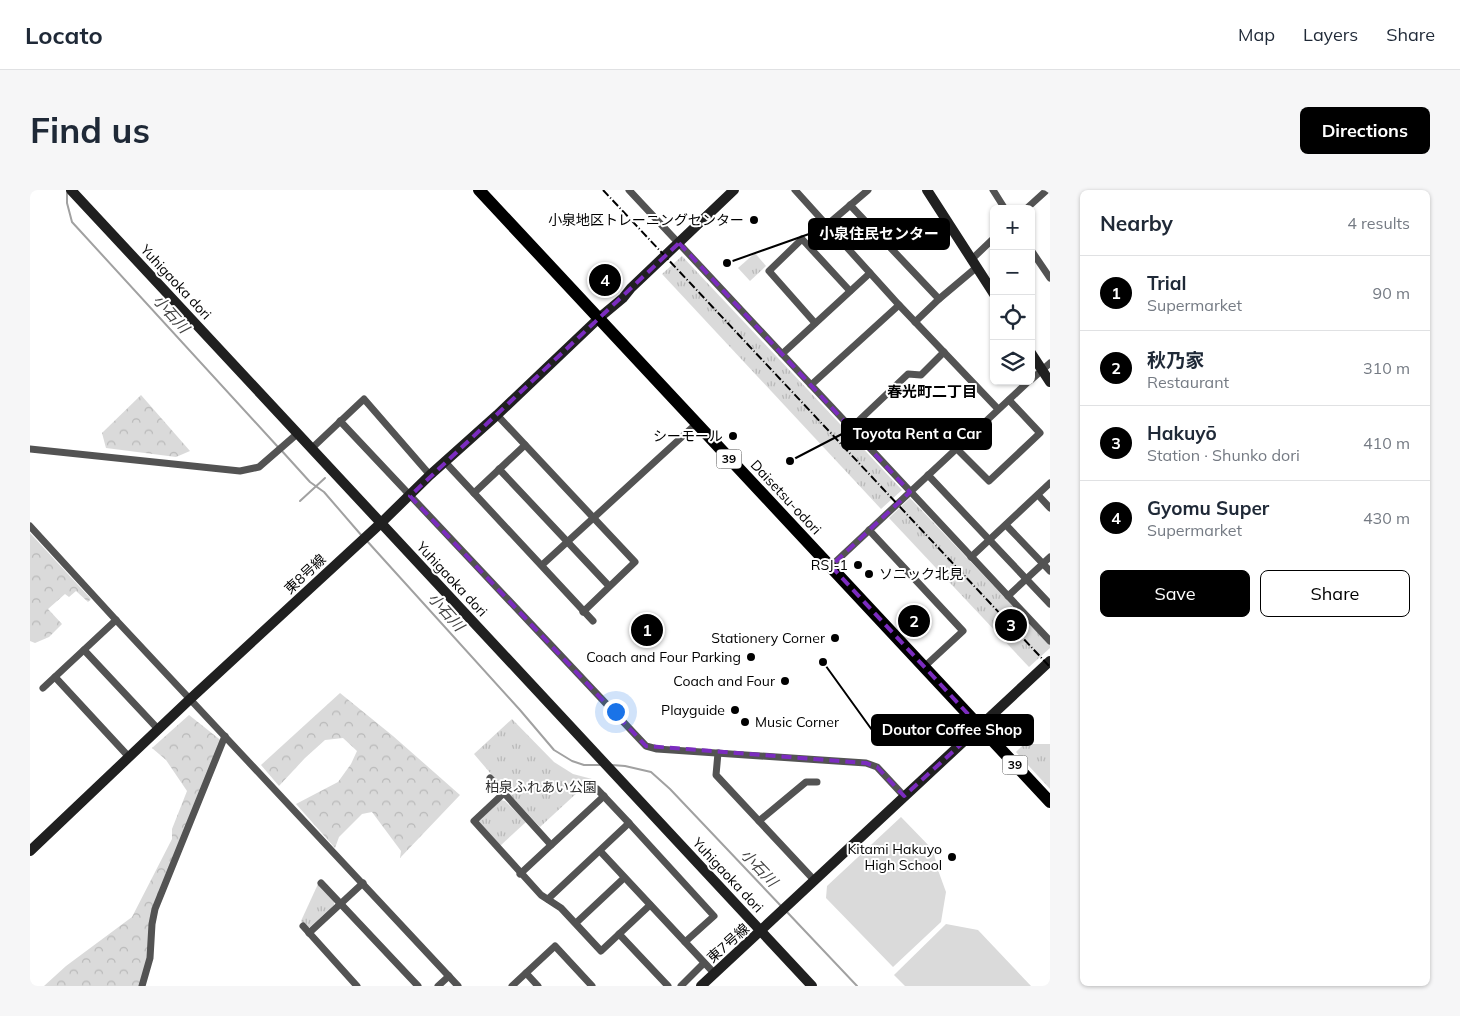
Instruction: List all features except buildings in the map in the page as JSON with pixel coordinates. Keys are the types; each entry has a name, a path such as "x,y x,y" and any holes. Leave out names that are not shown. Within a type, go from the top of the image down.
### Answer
{"highway":[{"name":"Daisetsu-odori","path":"480,190 1050,802"}],"street":[{"name":"Yuhigaoka dori","path":"71,190 812,986"},
{"path":"629,190 1050,641"},
{"name":"東8号線","path":"30,851 190,699 410,496 430,475 498,415 599,318 623,298 630,288 734,190"},
{"path":"795,190 899,305 998,410"},
{"path":"826,225 868,190"},
{"path":"926,190 990,288"},
{"path":"993,190 1002,205"},
{"path":"1031,205 1049,190"},
{"path":"850,205 939,299"},
{"path":"815,323 769,271 802,239 850,291"},
{"path":"915,322 974,263 990,243"},
{"path":"1035,256 1050,278"},
{"path":"782,354 870,273"},
{"path":"811,385 899,305"},
{"path":"851,428 908,374 921,375 944,352"},
{"path":"1035,356 1046,366 1050,382"},
{"path":"1035,376 1046,366"},
{"path":"831,566 1025,385"},
{"path":"311,449 364,398 430,475"},
{"path":"957,449 989,481 1040,433 1009,400"},
{"path":"498,415 635,562 583,612"},
{"path":"340,421 646,746 657,749 866,763 877,767 904,796"},
{"path":"542,565 696,424"},
{"path":"30,449 240,471 259,467 297,434"},
{"path":"474,493 526,445"},
{"path":"445,462 593,621"},
{"path":"500,469 609,586"},
{"path":"928,475 1050,604"},
{"path":"971,557 1050,483"},
{"path":"1038,495 1050,508"},
{"path":"1006,525 1050,571"},
{"path":"30,526 458,986"},
{"path":"869,530 963,631 924,667"},
{"path":"1008,596 1050,557"},
{"path":"43,688 116,620"},
{"path":"84,650 158,729"},
{"name":"東7号線","path":"703,985 1050,661"},
{"path":"55,677 129,757"},
{"path":"142,986 150,958 155,909 225,736"},
{"path":"718,753 716,775 814,880"},
{"path":"490,778 551,845"},
{"path":"759,821 806,782 817,782"},
{"path":"597,789 714,916 685,942"},
{"path":"504,793 474,822 520,874 541,895 561,908 601,951 650,905"},
{"path":"520,874 604,796"},
{"path":"548,899 629,822"},
{"path":"600,851 714,974"},
{"path":"576,924 624,878"},
{"path":"321,883 418,986"},
{"path":"309,933 363,883"},
{"path":"303,926 357,986"},
{"path":"619,934 668,986"},
{"path":"512,986 555,946 592,986"},
{"path":"681,986 704,963"},
{"path":"526,973 538,986"},
{"path":"438,986 449,976"}],"highlighted area":[{"path":"679,243 910,492 831,566 980,727 904,796 877,767 866,763 646,746 410,496"}],"green space":[{"path":"755,253 766,266 750,281 738,268"},
{"path":"682,256 902,490 881,509 662,274"},
{"path":"141,395 190,451 176,457 106,448 102,433"},
{"path":"910,498 1050,645 1050,648 1029,667 889,518"},
{"path":"30,533 91,599 88,602 76,591 69,597 65,594 48,609 62,624 49,637 35,643 30,641"},
{"path":"340,693 393,736 460,795 400,858 401,851 372,812 362,814 339,837 335,848 296,804 338,782 351,764 357,751 343,738 325,740 279,786 261,765"},
{"path":"189,715 223,742 162,890 142,986 44,986 66,966 132,917 172,839 172,829 187,791 166,760 152,748"},
{"name":"柏泉ふれあい公園","path":"512,719 554,762 573,774 592,779 540,827 474,754"},
{"path":"1024,744 1050,744 1050,789 1016,752"},
{"path":"501,800 505,801 526,822 500,846 478,823"},
{"path":"901,817 933,850 946,892 941,922 893,967 826,898 827,886"},
{"path":"318,884 334,901 334,905 310,927 306,927 301,921"},
{"path":"946,924 978,930 1031,986 905,986 894,975"}],"waterway":[{"name":"小石川","path":"67,190 67,203 72,222 278,447"},
{"name":"小石川","path":"281,450 310,482 324,492 362,536"},
{"path":"300,501 325,478"},
{"name":"小石川","path":"367,541 554,750 572,761 584,765 600,765"},
{"name":"小石川","path":"612,765 651,772 670,789 782,907"},
{"name":"小石川","path":"787,912 857,986"}],"railway":[{"path":"603,190 1050,667"}],"place":[{"name":"小泉地区トレーニングセンター","path":"754,220"},
{"name":"小泉住民センター","path":"727,263"},
{"name":"Gyomu Super","path":"605,280"},
{"name":"シーモール","path":"733,436"},
{"name":"Toyota Rent a Car","path":"790,461"},
{"name":"RSJ-1","path":"858,565"},
{"name":"ソニック北見","path":"869,574"},
{"name":"秋乃家","path":"914,621"},
{"name":"Hakuyō","path":"1011,625"},
{"name":"Trial","path":"647,630"},
{"name":"Stationery Corner","path":"835,638"},
{"name":"Coach and Four Parking","path":"751,657"},
{"name":"Doutor Coffee Shop","path":"823,662"},
{"name":"Coach and Four","path":"785,681"},
{"name":"Playguide","path":"735,710"},
{"name":"Music Corner","path":"745,722"},
{"name":"Kitami Hakuyo High School","path":"952,857"}],"district":[{"name":"春光町二丁目","path":"932,392"}]}
